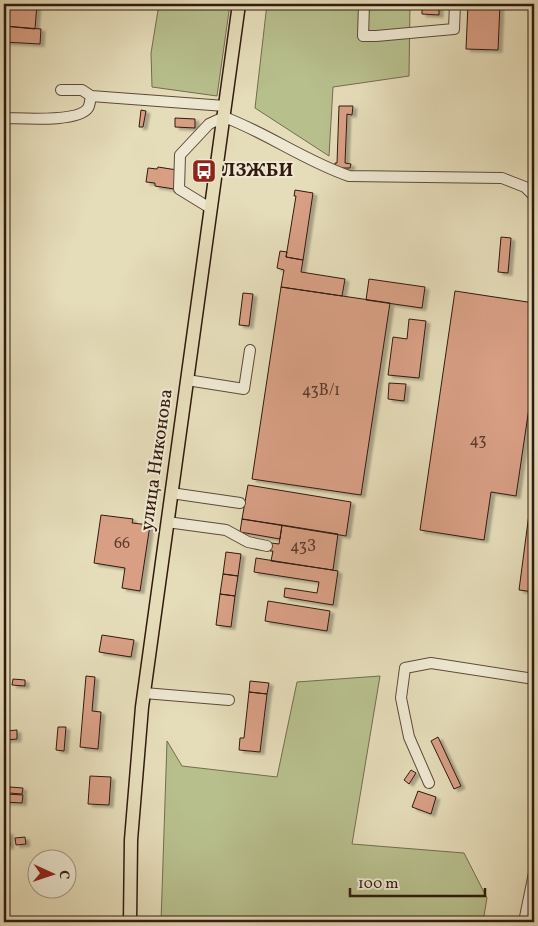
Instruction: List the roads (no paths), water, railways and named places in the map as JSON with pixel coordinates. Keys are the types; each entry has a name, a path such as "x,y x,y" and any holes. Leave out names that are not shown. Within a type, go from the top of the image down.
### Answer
{"main road":[{"name":"улица Никонова","path":"130,922 131,840 144,693 239,4"}],"street":[{"path":"364,4 363,36 454,29 455,4"},
{"path":"61,90 82,90 91,96 225,111 249,126 333,170 349,176 502,178 525,187 534,196"},
{"path":"4,118 77,116 88,109 91,96"},
{"path":"210,208 179,189 180,155 209,124 225,111"},
{"path":"187,380 244,389 250,350"},
{"path":"171,493 240,503"},
{"path":"167,522 226,530 248,542 268,546"},
{"path":"429,784 409,737 401,698 405,668 431,663 534,679"},
{"path":"144,693 229,700"},
{"path":"524,922 534,873"}],"place":[{"name":"ЛЗЖБИ","path":"204,171"}]}
